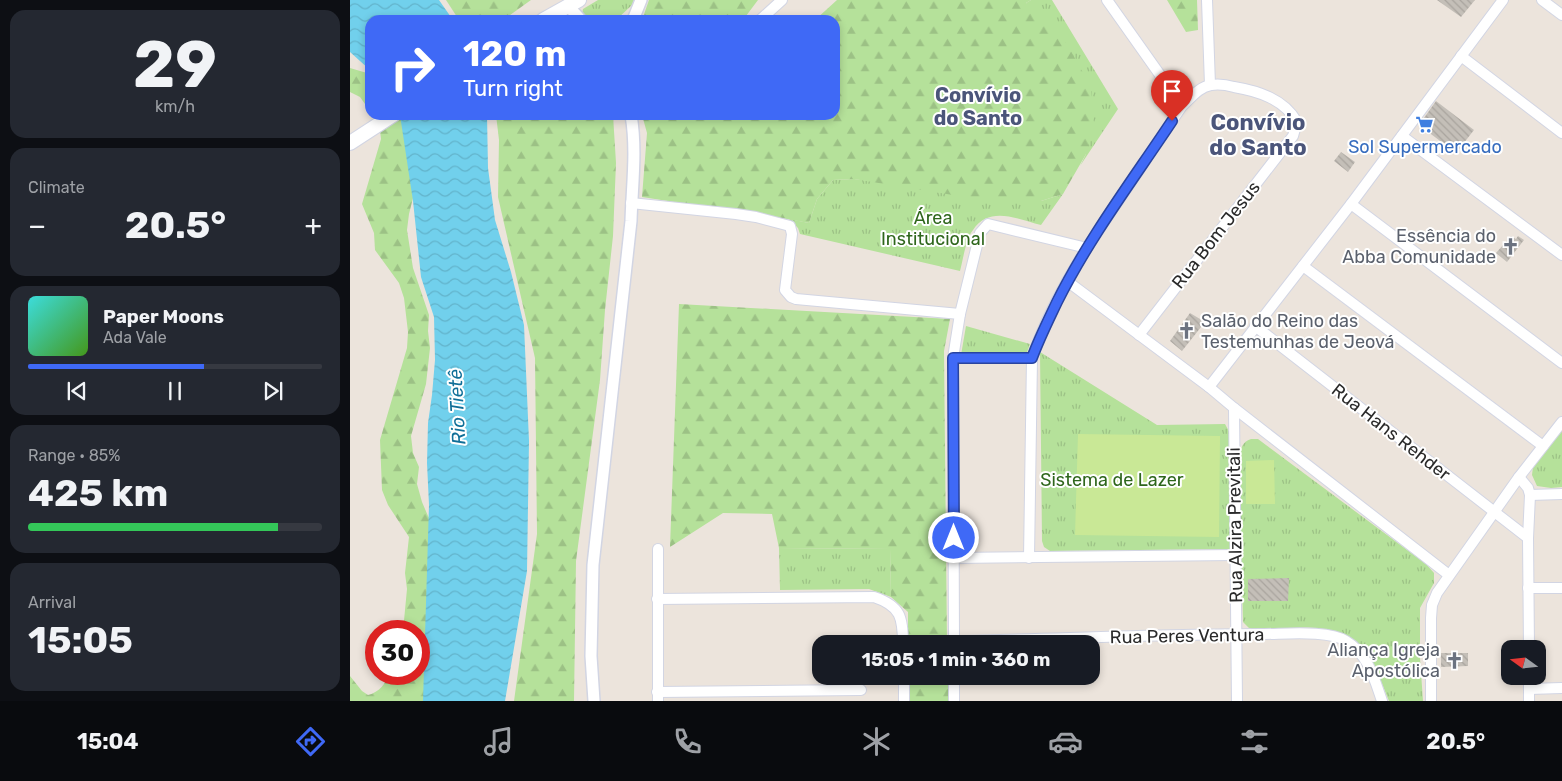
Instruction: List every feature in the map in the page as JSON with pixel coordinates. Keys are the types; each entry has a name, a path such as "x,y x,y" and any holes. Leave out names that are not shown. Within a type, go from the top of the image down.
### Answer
{"main road":[{"path":"552,15 574,3"},
{"path":"350,144 386,120"}],"street":[{"path":"766,15 782,0"},
{"path":"1107,0 1182,106"},
{"path":"1029,558 1032,358 1038,340 1067,282 1087,248 1182,106 1199,90 1210,85 1207,0"},
{"path":"1209,387 1351,204 1503,0"},
{"path":"1542,0 1562,15"},
{"path":"628,15 640,2"},
{"path":"635,15 640,2"},
{"path":"574,3 579,15"},
{"path":"1461,56 1562,133"},
{"name":"Rua Bom Jesus","path":"1139,335 1293,136 1296,122 1293,116 1279,102 1253,90 1226,85 1210,85"},
{"path":"594,701 591,656 593,565 602,494 631,204 632,120"},
{"path":"1402,136 1562,255"},
{"path":"631,204 736,214 790,226 792,234 786,290 791,297 796,299 960,314"},
{"path":"1351,204 1562,364"},
{"path":"954,635 953,358 960,314 980,234 988,224 1087,248"},
{"path":"1303,266 1543,446"},
{"path":"1067,282 1209,387 1449,575"},
{"name":"Rua Hans Rehder","path":"1255,326 1528,538"},
{"path":"953,358 1032,358"},
{"name":"Rua Alzira Previtali","path":"1234,408 1237,701"},
{"path":"1431,701 1431,618 1432,605 1437,594 1494,512 1562,422"},
{"path":"1520,477 1528,488 1530,495 1528,640"},
{"path":"1530,495 1562,494"},
{"path":"658,548 658,696 861,690"},
{"path":"954,558 1235,555"},
{"path":"1528,588 1562,588"},
{"path":"657,599 874,597 888,602 899,612 903,626 903,635"},
{"name":"Rua Peres Ventura","path":"1100,638 1236,634 1329,634 1346,640 1360,651 1371,668 1382,701"},
{"path":"904,685 904,701"},
{"path":"954,685 954,701"},
{"path":"1529,685 1529,701"},
{"path":"1529,689 1562,688"}],"green space":[{"path":"446,0 531,0 510,15 456,15"},
{"path":"598,0 635,0 621,15 583,15 583,9"},
{"path":"649,0 758,0 747,15 644,15"},
{"path":"837,0 1031,0 1026,3 1067,44 1091,87 1094,126 1086,154 1063,194 1041,201 990,201 854,179 833,180 817,199 809,223 642,197 647,133 643,120 840,120 840,15 820,15"},
{"path":"1031,0 1052,0 1118,109 1080,166 1086,154 1026,3"},
{"path":"1167,0 1197,0 1198,30 1186,32"},
{"path":"350,68 365,72 365,104 360,97 350,92"},
{"path":"377,120 405,120 413,198 407,230 413,268 429,315 430,348 426,384 411,436 413,453 419,467 417,484 422,502 428,516 440,533 432,701 350,701 350,676 362,691 368,695 379,690 383,685 430,685 430,620 404,620 407,589 405,573 409,537 388,505 382,490 380,440 407,348 408,332 404,298 399,283 375,250 374,233 362,204 381,139"},
{"path":"497,120 613,120 616,163 613,236 600,380 576,561 574,701 514,701 537,534 535,358 498,197 499,140"},
{"name":"Área Institucional","path":"854,179 1041,201 1063,194 1041,225 1004,216 987,218 980,222 968,238 960,271 800,234 798,228 789,219 809,223 817,199 833,180"},
{"path":"679,304 950,319 944,351 947,635 908,635 908,612 891,597 890,549 779,548 772,514 723,513 670,547"},
{"path":"966,326 1030,344 1026,355 961,355"},
{"name":"Sistema de Lazer","path":"1040,352 1157,425 1225,424 1231,435 1230,549 1050,551 1044,547 1042,541"},
{"path":"1562,427 1562,487 1537,486 1532,475 1533,467"},
{"path":"1078,434 1220,436 1219,537 1075,535"},
{"path":"1251,439 1258,439 1426,564 1434,573 1434,583 1420,608 1420,658 1423,701 1389,701 1378,674 1363,649 1341,633 1314,628 1257,630 1249,628 1243,622 1239,457 1241,448"},
{"path":"1274,460 1275,504 1246,504 1246,461"},
{"path":"779,548 890,549 891,597 869,589 780,590"},
{"path":"909,685 948,685 948,701 909,701"}],"water":[{"path":"350,0 439,0 450,15 365,15 365,66 350,52"},
{"name":"Rio Tietê","path":"401,120 487,120 488,168 495,220 511,272 524,325 529,441 527,571 505,701 423,701 423,685 430,685 430,620 425,620 429,505 427,463 428,423 435,360 434,317 421,277 413,201"}],"building":[{"path":"1437,0 1475,0 1461,17"},
{"path":"1436,101 1474,130 1456,153 1419,125"},
{"path":"1341,152 1355,162 1348,172 1334,161"},
{"name":"Essência do Abba Comunidade","path":"1511,236 1516,239 1518,236 1524,240 1507,262 1496,253"},
{"name":"Salão do Reino das Testemunhas de Jeová","path":"1190,313 1205,322 1182,351 1170,341"},
{"path":"1289,578 1288,601 1248,601 1248,579"},
{"name":"Aliança Igreja Apostólica","path":"1441,653 1468,653 1468,666 1441,667"}],"place":[{"name":"Sol Supermercado","path":"1425,124"},
{"name":"Essência do Abba Comunidade","path":"1510,246"},
{"name":"Salão do Reino das Testemunhas de Jeová","path":"1187,331"},
{"name":"Aliança Igreja Apostólica","path":"1454,660"}],"district":[{"name":"Convívio do Santo","path":"978,106"},
{"name":"Convívio do Santo","path":"1258,134"}],"route":[{"path":"954,538 953,358 1032,358 1038,340 1067,282 1087,248 1172,121"}]}
